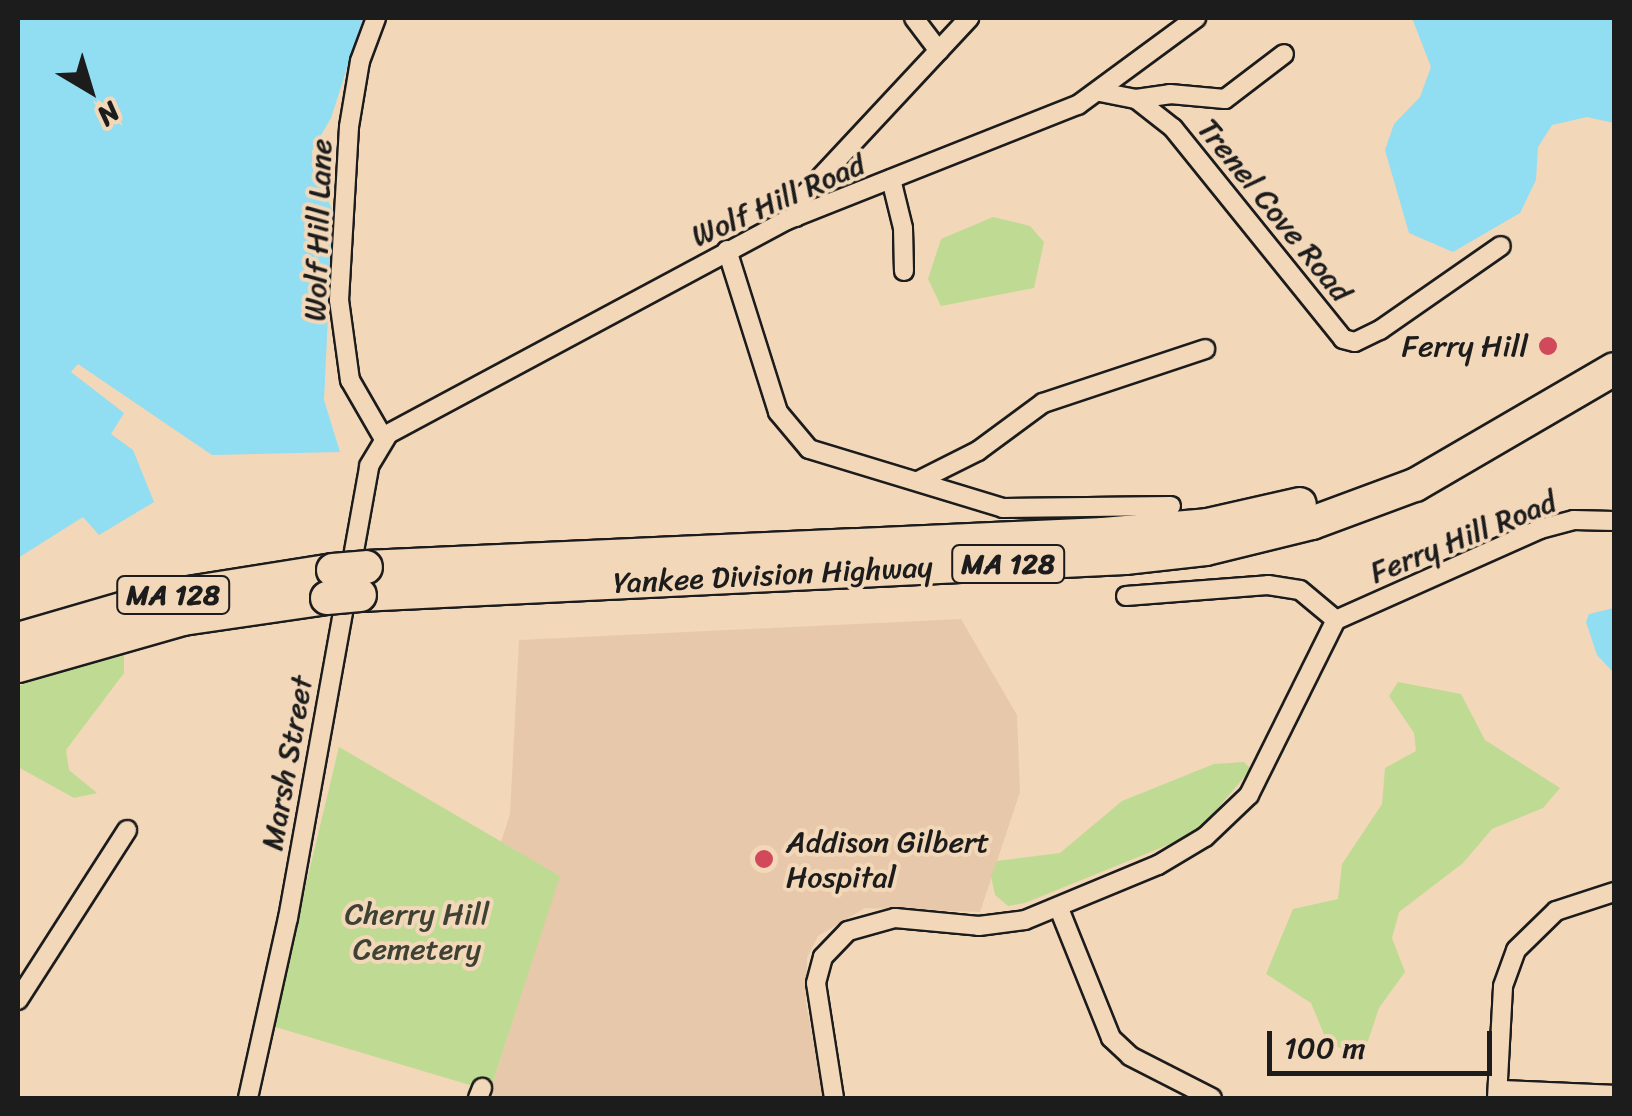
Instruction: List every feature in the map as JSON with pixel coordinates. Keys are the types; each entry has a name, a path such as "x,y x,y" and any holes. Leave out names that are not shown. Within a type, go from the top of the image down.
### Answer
{"highway":[{"name":"Yankee Division Highway","path":"18,639 164,597 1207,525 1290,506 1394,471 1491,422 1614,345"},
{"name":"Yankee Division Highway","path":"18,666 183,619 347,582 1125,558 1206,549 1312,523 1415,485 1614,369"}],"street":[{"name":"Wolf Hill Lane","path":"376,18 349,127 340,300 350,380 384,439"},
{"path":"914,18 939,50"},
{"path":"796,217 805,194 969,18"},
{"name":"Wolf Hill Road","path":"384,439 410,416 581,334 727,250 796,217 1058,115 1100,92 1196,18"},
{"path":"1136,99 1170,94 1225,100 1284,54"},
{"name":"Trenel Cove Road","path":"1100,92 1136,99 1185,141 1343,340 1355,342 1380,330 1501,246"},
{"path":"891,179 903,228 904,271"},
{"path":"727,250 766,382 792,435 827,457 1020,510 1171,506"},
{"path":"920,480 978,451 1043,403 1204,349"},
{"name":"Marsh Street","path":"248,1098 288,918 369,466 384,439"},
{"name":"Ferry Hill Road","path":"1336,620 1540,529 1574,520 1614,521"},
{"path":"834,1098 816,996 823,957 840,938 878,920 979,926 1060,910 1190,847 1240,805 1283,738 1336,620 1300,590 1268,585 1126,596"},
{"path":"18,1000 127,830"},
{"path":"1614,892 1556,911 1516,950 1504,986 1498,1094 1614,1095"},
{"path":"1060,910 1111,1038 1130,1056 1212,1098"}],"shaded area":[{"name":"Addison Gilbert Hospital","path":"961,619 1017,715 1020,792 980,912 865,908 818,936 807,958 806,1003 824,1098 488,1098 559,876 501,842 510,814 519,640"}],"green space":[{"path":"993,217 1030,226 1044,242 1034,288 941,306 928,279 941,239"},
{"path":"124,651 124,673 66,750 69,770 97,793 74,798 18,767 18,686"},
{"path":"1398,682 1461,694 1485,740 1560,788 1543,808 1492,829 1463,863 1399,912 1392,938 1405,972 1379,1008 1368,1041 1354,1052 1328,1044 1311,1003 1266,974 1293,909 1338,899 1342,864 1382,804 1385,768 1416,751 1414,733 1389,696"},
{"name":"Cherry Hill Cemetery","path":"339,747 560,876 490,1091 272,1026"},
{"path":"1244,762 1251,769 1197,833 1025,903 1008,906 995,895 991,876 997,861 1060,853 1122,801 1214,764"}],"water":[{"path":"18,18 363,18 331,118 312,151 313,170 333,211 324,400 340,452 212,455 78,364 71,372 124,413 111,434 133,450 154,502 99,535 83,517 18,558"},
{"path":"1412,18 1614,18 1614,123 1587,117 1552,125 1538,147 1536,180 1520,213 1453,252 1409,233 1385,150 1394,124 1420,97 1431,67"},
{"path":"1614,608 1614,673 1597,655 1586,622 1589,614"}],"place":[{"name":"Ferry Hill","path":"1548,346"},
{"name":"Addison Gilbert Hospital","path":"764,859"}]}
